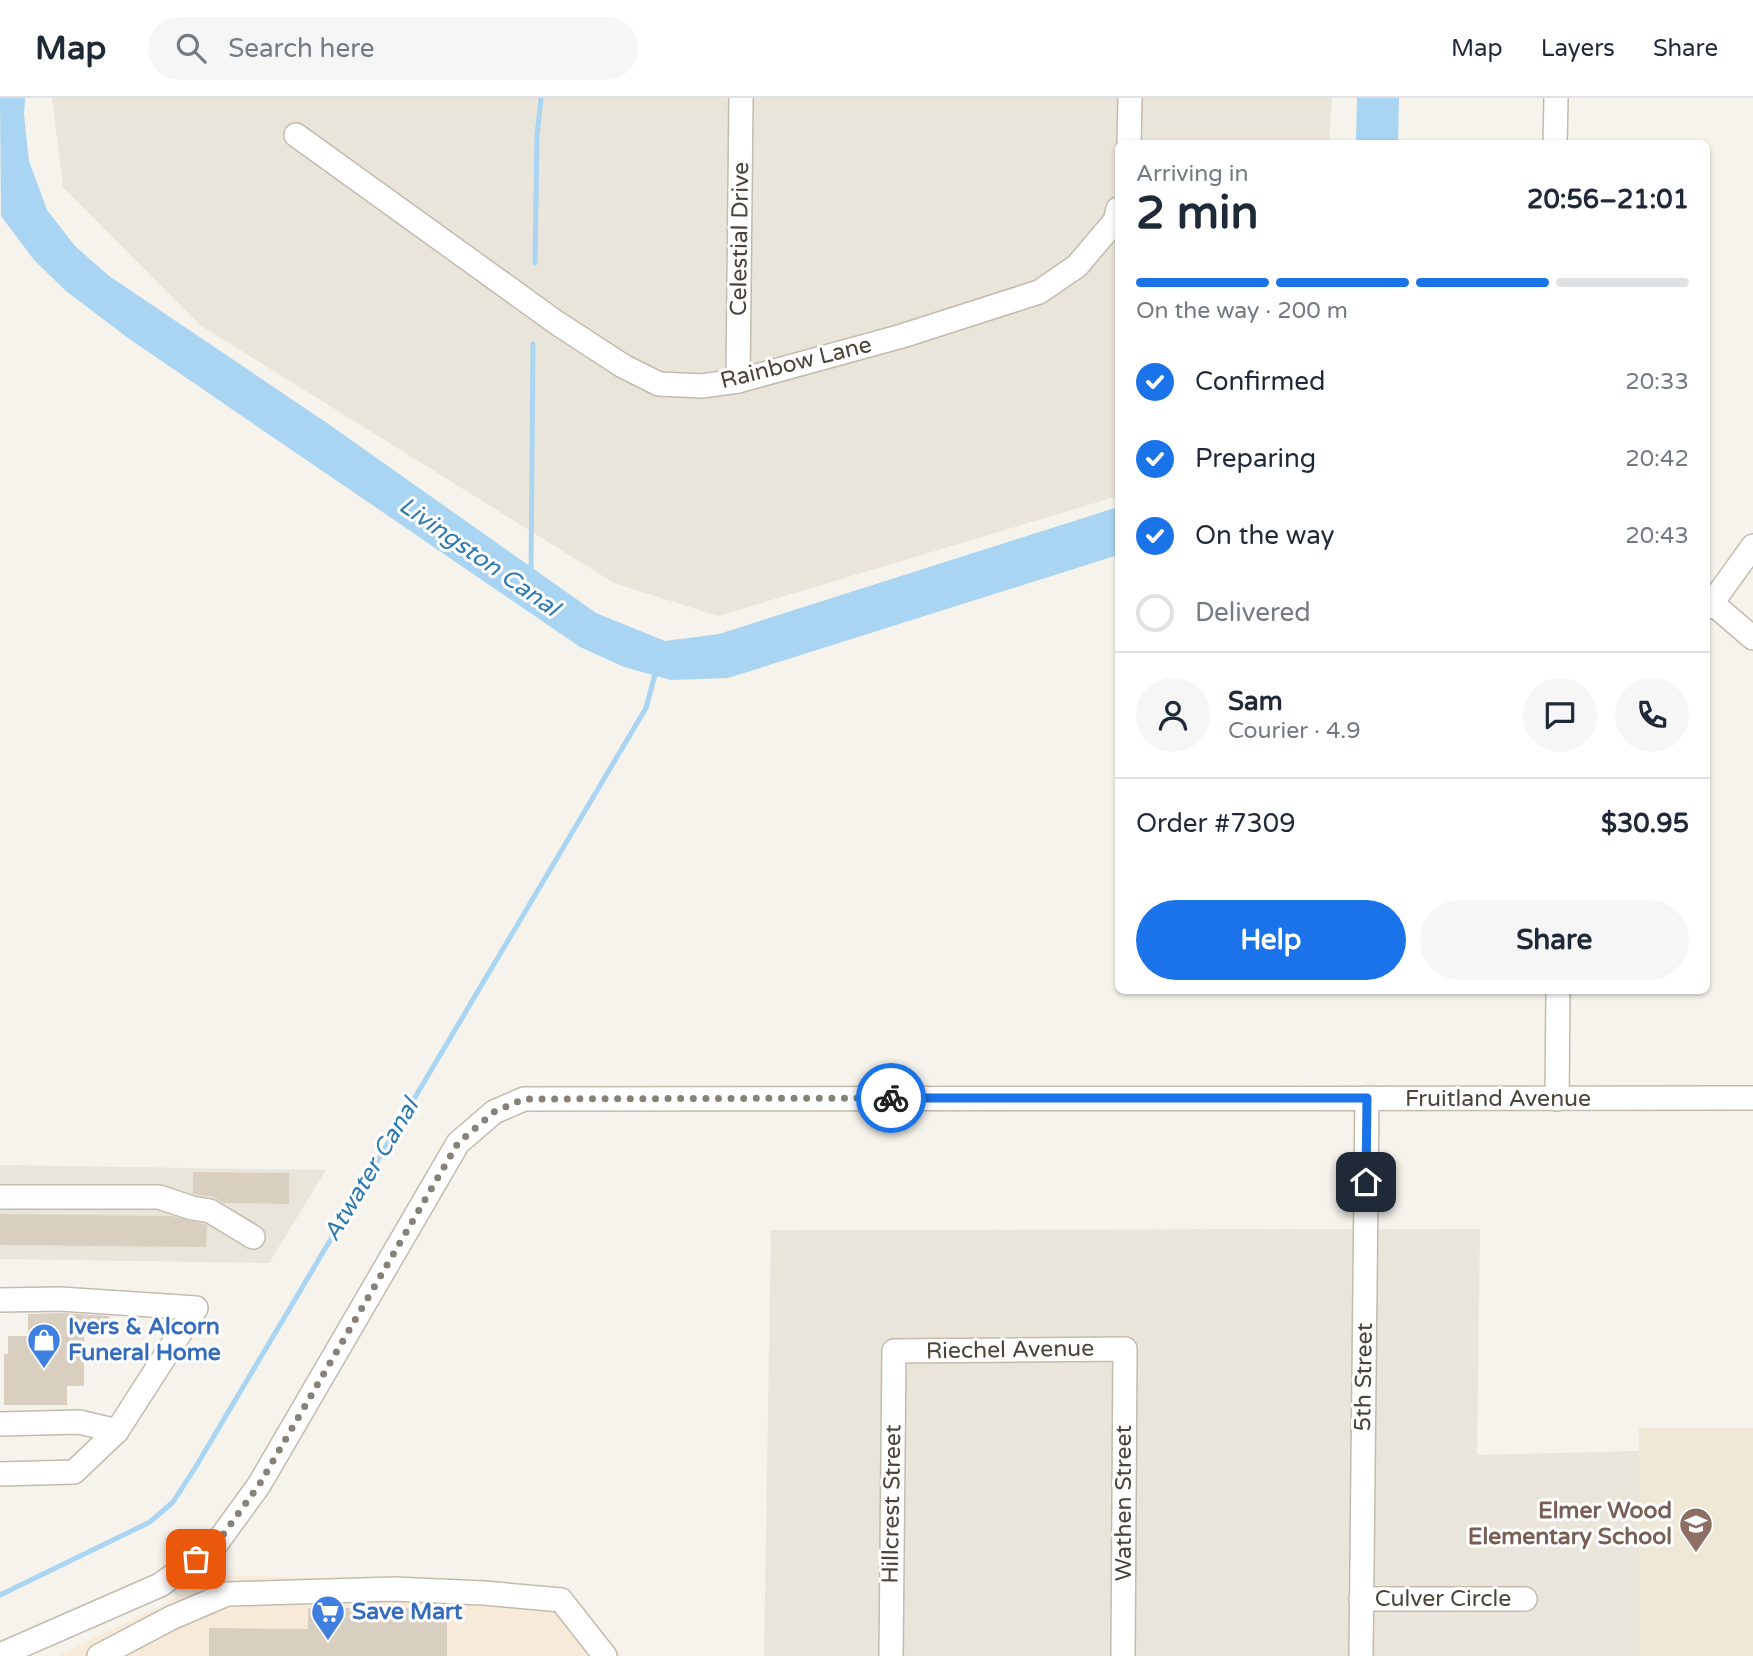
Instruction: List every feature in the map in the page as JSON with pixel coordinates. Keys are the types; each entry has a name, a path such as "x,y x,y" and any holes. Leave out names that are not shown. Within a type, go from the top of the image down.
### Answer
{"street":[{"name":"Celestial Drive","path":"738,381 741,98"},
{"path":"1129,140 1130,98"},
{"path":"1555,140 1556,98"},
{"name":"Rainbow Lane","path":"296,135 557,323 623,366 659,384 702,386 738,381 902,336 1038,292 1077,266 1115,221"},
{"path":"1710,604 1753,546"},
{"path":"1710,606 1753,638"},
{"path":"1557,1099 1558,994"},
{"name":"5th Street","path":"1361,1656 1367,1098"},
{"name":"Fruitland Avenue","path":"0,1655 160,1585 214,1547 259,1485 458,1143 494,1112 524,1099 1753,1098"},
{"path":"0,1197 159,1198 209,1210 253,1237"},
{"path":"0,1300 60,1299 196,1307 117,1431 74,1472 0,1474"},
{"name":"Riechel Avenue","path":"894,1352 1125,1349"},
{"name":"Wathen Street","path":"1123,1656 1125,1349"},
{"name":"Hillcrest Street","path":"891,1656 894,1352"},
{"path":"0,1424 79,1422 117,1431"},
{"path":"99,1656 120,1650 171,1618 227,1594 394,1589 561,1600 605,1656"},
{"name":"Culver Circle","path":"1361,1599 1525,1599"}],"shaded area":[{"path":"52,98 1332,98 1329,140 1115,140 1115,497 718,616 614,583 200,325 63,187"},
{"path":"0,1165 326,1170 269,1263 0,1259"},
{"path":"1480,1229 1477,1455 1639,1451 1639,1656 764,1656 771,1230"},
{"name":"Elmer Wood Elementary School","path":"1639,1428 1753,1428 1753,1656 1639,1656"},
{"path":"222,1575 562,1587 621,1656 58,1656"}],"water":[{"name":"Livingston Canal","path":"0,98 25,98 29,161 47,210 75,246 109,276 327,423 596,613 665,641 719,634 1115,508 1115,556 728,678 671,680 624,667 580,647 128,338 66,291 34,260 1,216"},
{"path":"1357,98 1399,98 1398,140 1356,140"}],"building":[{"path":"193,1172 289,1173 289,1204 224,1203 213,1197 195,1194"},
{"path":"0,1214 172,1216 207,1225 206,1247 0,1245"},
{"name":"Ivers & Alcorn Funeral Home","path":"28,1314 109,1316 109,1328 84,1328 84,1386 67,1386 67,1405 4,1405 4,1354 8,1354 8,1336 28,1336"},
{"name":"Save Mart","path":"308,1608 447,1608 447,1656 209,1656 209,1628 308,1629"}],"waterway":[{"path":"535,263 537,136 541,98"},
{"name":"Livingston Canal","path":"531,575 533,344"},
{"name":"Atwater Canal","path":"0,1595 150,1522 173,1502 646,708 656,671"}],"way so far":[{"path":"196,1559 214,1547 259,1485 458,1143 494,1112 524,1099 891,1098"}],"place":[{"name":"Ivers & Alcorn Funeral Home","path":"44,1370"},
{"name":"Elmer Wood Elementary School","path":"1696,1554"},
{"name":"Save Mart","path":"328,1642"}],"route":[{"path":"891,1098 1367,1098 1366,1182"}]}
